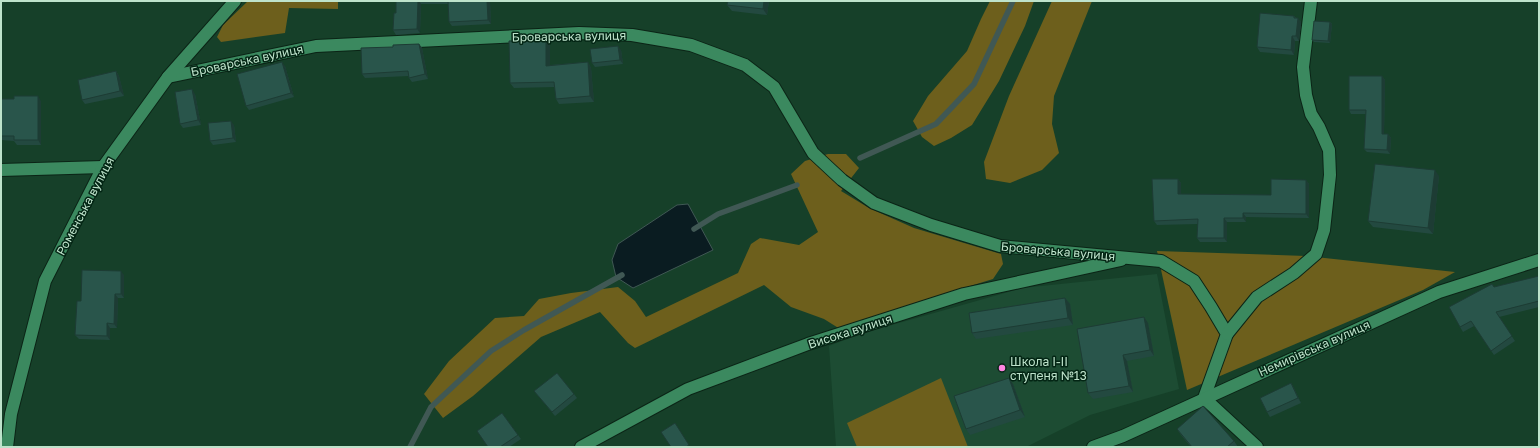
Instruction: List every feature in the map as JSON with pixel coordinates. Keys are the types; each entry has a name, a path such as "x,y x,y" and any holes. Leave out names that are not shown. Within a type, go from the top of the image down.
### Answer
{"street":[{"name":"Роменська вулиця","path":"7,447 6,414 45,281 103,167 168,77 235,1"},
{"path":"1257,447 1204,398 1227,334 1257,297 1294,273 1316,254 1324,230 1330,175 1329,150 1311,114 1306,94 1303,67 1311,1"},
{"name":"Броварська вулиця","path":"168,77 316,46 579,34 632,35 691,45 745,65 774,87 813,153 842,180 874,203 931,225 1000,246 1160,261 1194,281 1212,307 1227,334"},
{"path":"1,170 103,167"},
{"name":"Висока вулиця","path":"581,447 688,389 808,344 964,294 1134,258"},
{"name":"Немирівська вулиця","path":"1093,447 1123,436 1439,292 1539,260"}],"shaded area":[{"path":"248,1 338,1 338,9 289,8 285,33 221,42 217,37 223,25"},
{"path":"990,1 1034,1 1025,26 999,81 972,125 951,138 934,146 922,137 913,121 928,96 967,51"},
{"path":"1052,1 1092,1 1054,96 1052,124 1059,153 1042,170 1010,183 986,179 984,162 1009,96"},
{"path":"828,154 846,154 859,168 841,191 869,208 914,228 1001,254 1003,264 993,279 918,302 840,329 824,319 791,307 764,285 635,348 628,343 600,312 541,337 473,396 443,418 424,394 449,361 495,318 524,316 539,299 618,287 635,301 646,317 738,273 751,244 760,238 799,245 818,232 791,174 805,161"},
{"path":"688,204 713,250 633,288 616,277 612,260 618,244 677,205"},
{"path":"1157,251 1306,256 1455,272 1423,290 1187,390"},
{"name":"Школа I-II ступеня №13","path":"1157,274 1179,389 1090,415 1026,447 836,447 829,346 860,334 1022,288"},
{"path":"941,378 968,447 857,447 847,423"}],"building":[{"path":"396,1 418,1 417,29 393,30 394,13 396,13"},
{"path":"448,1 487,1 488,20 449,22"},
{"path":"728,1 764,1 763,9 727,5"},
{"path":"1260,13 1294,16 1294,18 1298,18 1296,36 1292,36 1291,50 1257,47"},
{"path":"1314,21 1330,22 1328,41 1312,40"},
{"path":"546,40 546,66 588,62 590,96 556,99 554,82 510,83 509,41"},
{"path":"419,44 425,74 409,78 408,71 362,74 361,48 393,47 393,45"},
{"path":"618,46 620,60 592,63 590,49"},
{"path":"282,62 291,93 246,106 237,74"},
{"path":"116,71 120,91 82,100 78,80"},
{"path":"1349,76 1382,76 1382,134 1388,134 1387,150 1364,149 1366,110 1349,110"},
{"path":"192,89 198,120 180,124 175,92"},
{"path":"14,96 38,96 38,140 14,140 14,136 1,136 1,99 14,99"},
{"path":"231,121 233,138 210,141 208,123"},
{"path":"1375,164 1435,170 1428,228 1368,221"},
{"path":"1152,179 1178,179 1178,194 1271,195 1271,179 1306,180 1306,214 1243,213 1243,218 1224,218 1224,238 1197,238 1198,219 1154,221"},
{"path":"82,270 121,271 121,294 115,294 114,324 107,323 107,336 75,335 77,301 81,301"},
{"path":"1539,276 1539,301 1496,312 1512,336 1491,351 1471,321 1460,327 1449,307 1492,284 1494,287"},
{"path":"1065,298 1068,318 972,333 969,313"},
{"path":"1144,317 1150,350 1123,355 1129,386 1088,393 1077,329"},
{"path":"557,373 574,394 552,412 534,391"},
{"path":"1009,378 1020,410 966,429 954,396"},
{"path":"1291,383 1298,398 1267,412 1260,398"},
{"path":"1203,406 1234,441 1227,447 1192,447 1177,429"},
{"path":"502,413 518,435 500,447 488,447 477,431"},
{"path":"675,423 689,445 686,447 671,447 661,432"}],"waterway":[{"path":"860,158 936,124 974,84 1013,1"},
{"path":"694,229 718,214 797,185"},
{"path":"410,447 431,407 491,351 524,330 622,275"}],"place":[{"name":"Школа I-II ступеня №13","path":"1002,368"}]}
